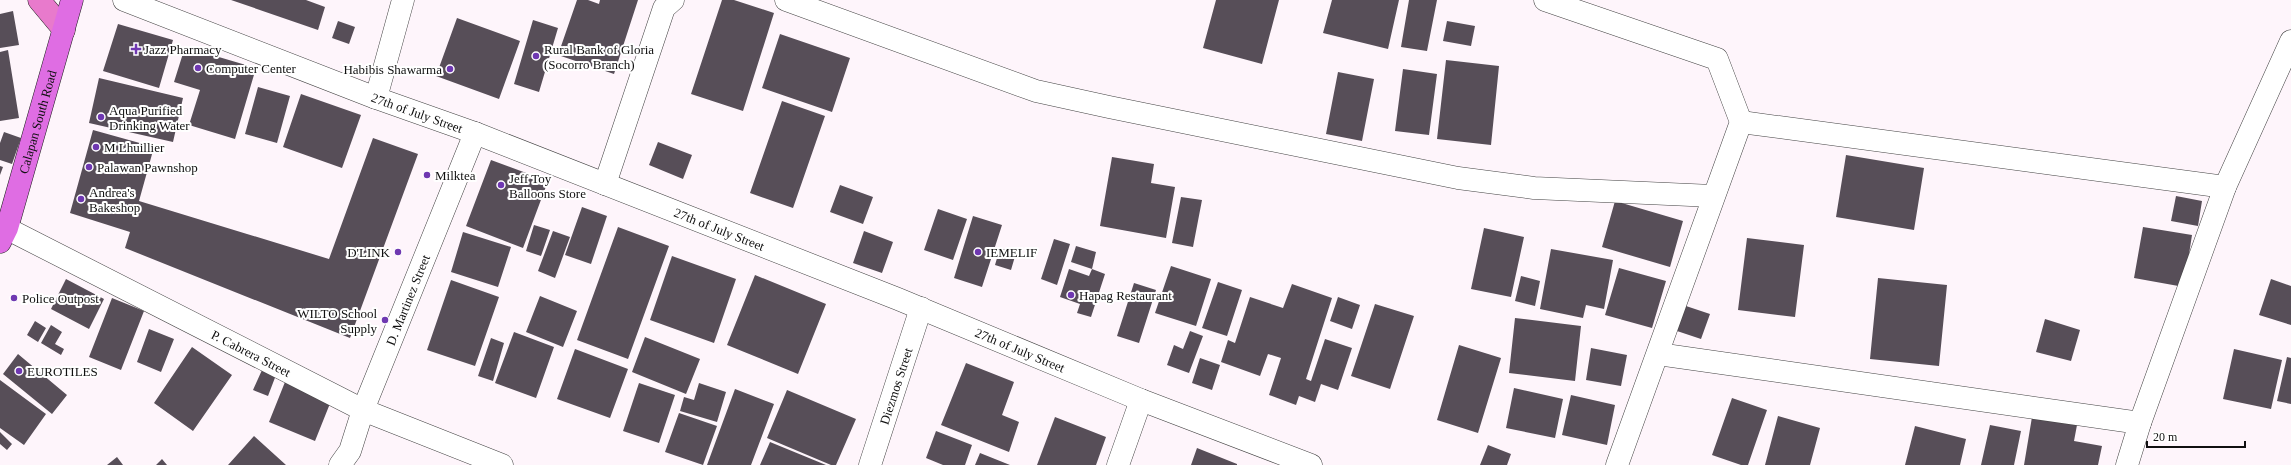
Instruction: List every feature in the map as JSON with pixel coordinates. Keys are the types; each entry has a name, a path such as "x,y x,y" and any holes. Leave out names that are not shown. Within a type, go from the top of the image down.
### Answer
{"highway":[{"name":"Calapan South Road","path":"2,232 72,0"}],"main road":[{"path":"38,0 64,30"}],"street":[{"name":"27th of July Street","path":"124,0 376,98 475,133 921,308 1141,400 1311,465"},
{"path":"376,98 403,0"},
{"path":"605,184 664,8 673,0"},
{"path":"786,0 1036,91 1110,107 1458,178 1534,188 1714,196"},
{"path":"1545,0 1717,59 1741,122 1617,465"},
{"path":"2128,465 2140,423 2225,187 2291,41"},
{"path":"1741,122 2225,187"},
{"name":"D. Martinez Street","path":"340,465 350,451 363,410 475,133"},
{"name":"P. Cabrera Street","path":"2,232 363,410 502,465"},
{"name":"Diezmos Street","path":"870,465 921,308"},
{"path":"1658,354 2140,423"},
{"path":"1118,465 1141,400"}],"building":[{"path":"231,0 306,0 325,7 318,30"},
{"path":"577,0 588,0 599,4 600,0 638,0 614,74 558,55"},
{"path":"722,0 734,0 774,13 743,111 691,94"},
{"path":"1216,0 1279,0 1262,64 1203,48"},
{"path":"1332,0 1399,0 1388,49 1323,33"},
{"path":"1409,0 1437,0 1427,51 1401,47"},
{"path":"13,11 19,45 0,48 0,14"},
{"path":"457,18 520,41 499,99 436,76"},
{"name":"Rural Bank of Gloria (Socorro Branch)","path":"533,20 558,28 539,92 514,84"},
{"path":"338,21 355,27 349,44 332,38"},
{"path":"1447,21 1475,26 1471,46 1443,41"},
{"path":"118,24 173,40 159,88 103,71"},
{"path":"780,34 850,58 832,112 762,88"},
{"path":"185,47 256,68 235,139 189,125 200,90 174,82"},
{"path":"8,50 19,118 0,121 0,52"},
{"path":"1446,60 1499,66 1491,145 1437,139"},
{"path":"1403,69 1437,74 1429,135 1395,131"},
{"path":"1338,72 1374,79 1362,141 1326,134"},
{"path":"99,78 183,98 173,142 89,123"},
{"path":"258,87 290,96 277,143 245,134"},
{"path":"301,94 361,115 342,168 283,147"},
{"path":"782,101 825,116 793,208 750,193"},
{"path":"93,130 154,147 139,201 329,259 373,138 418,154 350,338 125,248 130,232 70,213"},
{"path":"4,132 21,138 12,164 0,160 0,143"},
{"path":"658,142 692,155 683,179 649,165"},
{"path":"1846,155 1924,168 1914,230 1836,217"},
{"path":"1112,157 1154,164 1151,183 1175,187 1166,238 1100,226"},
{"path":"491,160 548,181 523,248 466,226"},
{"path":"0,166 3,167 0,175"},
{"path":"840,185 873,197 863,224 830,212"},
{"path":"2176,196 2202,201 2198,226 2171,221"},
{"path":"1181,197 1202,200 1193,247 1172,243"},
{"path":"1615,201 1683,221 1670,267 1602,247"},
{"path":"582,207 607,216 591,264 565,255"},
{"path":"938,209 967,219 953,260 924,250"},
{"name":"IEMELIF","path":"973,216 1002,225 982,287 954,278"},
{"path":"534,225 550,230 541,256 526,251"},
{"path":"618,227 669,246 628,359 577,340"},
{"path":"2143,227 2192,235 2184,287 2134,278"},
{"path":"1484,228 1524,237 1511,297 1471,289"},
{"path":"553,231 570,237 555,278 538,271"},
{"path":"864,231 893,242 882,273 853,263"},
{"path":"463,232 511,247 498,287 451,272"},
{"path":"1747,238 1804,245 1795,317 1738,310"},
{"path":"1054,239 1070,244 1057,285 1041,279"},
{"path":"1076,246 1096,252 1092,269 1071,262"},
{"path":"1000,248 1016,253 1011,270 995,265"},
{"path":"1551,249 1613,260 1604,309 1586,305 1583,318 1540,309"},
{"path":"672,256 736,279 714,343 650,320"},
{"path":"1171,266 1211,279 1196,326 1155,313"},
{"path":"1619,268 1666,281 1652,328 1605,315"},
{"path":"1069,269 1089,276 1092,269 1105,274 1091,317 1077,313 1080,304 1060,297"},
{"path":"755,275 826,304 798,374 727,345"},
{"path":"1521,276 1540,281 1535,306 1515,301"},
{"path":"1878,278 1947,285 1939,366 1870,359"},
{"path":"66,279 104,299 89,329 51,309"},
{"path":"2271,279 2291,286 2291,325 2259,315"},
{"path":"451,280 499,297 475,366 427,350"},
{"path":"1218,282 1242,290 1227,336 1202,328"},
{"path":"1134,283 1156,290 1139,343 1117,336"},
{"path":"1292,284 1332,298 1306,379 1311,381 1325,339 1352,348 1338,390 1321,384 1315,402 1299,396 1296,405 1269,395 1281,358 1268,354 1260,376 1221,362 1228,340 1235,343 1250,297 1283,308"},
{"path":"540,296 577,311 563,347 526,332"},
{"path":"1338,297 1360,305 1352,329 1330,321"},
{"path":"112,298 144,311 121,370 89,357"},
{"path":"1375,304 1414,316 1390,389 1351,376"},
{"path":"1686,306 1710,314 1701,339 1677,331"},
{"path":"1515,318 1581,326 1575,381 1509,373"},
{"path":"2045,319 2080,330 2071,361 2036,352"},
{"path":"35,321 46,328 38,342 27,335"},
{"path":"51,325 62,332 55,344 64,349 61,355 41,343"},
{"path":"149,329 174,339 161,372 137,362"},
{"path":"1190,331 1203,336 1189,373 1167,365 1174,345 1183,349"},
{"path":"514,332 554,347 536,398 495,383"},
{"path":"645,337 700,359 686,394 632,372"},
{"path":"491,338 504,343 493,381 478,376"},
{"path":"1459,345 1501,358 1478,433 1437,420"},
{"path":"192,347 232,375 193,431 154,403"},
{"path":"1591,348 1627,355 1621,386 1586,380"},
{"path":"575,349 628,369 610,418 557,399"},
{"path":"2234,349 2282,360 2271,409 2223,399"},
{"path":"18,354 67,395 52,414 3,374"},
{"path":"2287,357 2291,358 2291,404 2277,401"},
{"path":"1200,358 1220,365 1212,390 1192,383"},
{"path":"966,363 1014,382 1002,415 1019,422 1009,452 941,425"},
{"path":"262,370 276,375 268,396 253,390"},
{"path":"0,380 46,414 24,445 0,428"},
{"path":"285,382 331,401 315,441 269,422"},
{"path":"639,383 675,395 659,443 623,431"},
{"path":"699,383 726,392 717,422 680,411 684,397 694,400"},
{"path":"1514,388 1563,399 1555,438 1506,428"},
{"path":"735,389 774,404 751,465 707,465"},
{"path":"787,390 856,419 836,465 831,465 767,438"},
{"path":"1571,395 1615,405 1607,445 1562,435"},
{"path":"1732,398 1767,410 1748,465 1741,465 1712,455"},
{"path":"679,413 717,426 703,465 665,452"},
{"path":"1778,416 1820,428 1810,465 1765,465"},
{"path":"1055,417 1106,437 1096,465 1037,465"},
{"path":"2032,417 2077,425 2074,441 2102,446 2098,465 2024,465"},
{"path":"1990,425 2021,431 2014,465 1981,465"},
{"path":"1915,426 1966,439 1960,465 1905,465"},
{"path":"936,431 972,445 965,465 943,465 926,458"},
{"path":"0,432 12,444 7,450 0,444"},
{"path":"254,436 286,465 228,465"},
{"path":"770,442 826,465 760,465"},
{"path":"1488,445 1511,454 1507,465 1480,465"},
{"path":"1197,448 1237,464 1237,465 1191,465"},
{"path":"980,453 1010,465 975,465"},
{"path":"117,457 123,465 107,465"},
{"path":"162,459 167,465 156,465"}],"place":[{"name":"Jazz Pharmacy","path":"136,49"},
{"name":"Rural Bank of Gloria (Socorro Branch)","path":"536,56"},
{"name":"Computer Center","path":"198,68"},
{"name":"Habibis Shawarma","path":"450,69"},
{"name":"Aqua Purified Drinking Water","path":"101,117"},
{"name":"M Lhuillier","path":"96,147"},
{"name":"Palawan Pawnshop","path":"89,167"},
{"name":"Milktea","path":"427,175"},
{"name":"Jeff Toy Balloons Store","path":"501,185"},
{"name":"Andrea's Bakeshop","path":"81,199"},
{"name":"D'LINK","path":"398,252"},
{"name":"IEMELIF","path":"978,252"},
{"name":"Hapag Restaurant","path":"1071,295"},
{"name":"Police Outpost","path":"14,298"},
{"name":"WILTO School Supply","path":"385,320"},
{"name":"EUROTILES","path":"19,371"}]}
